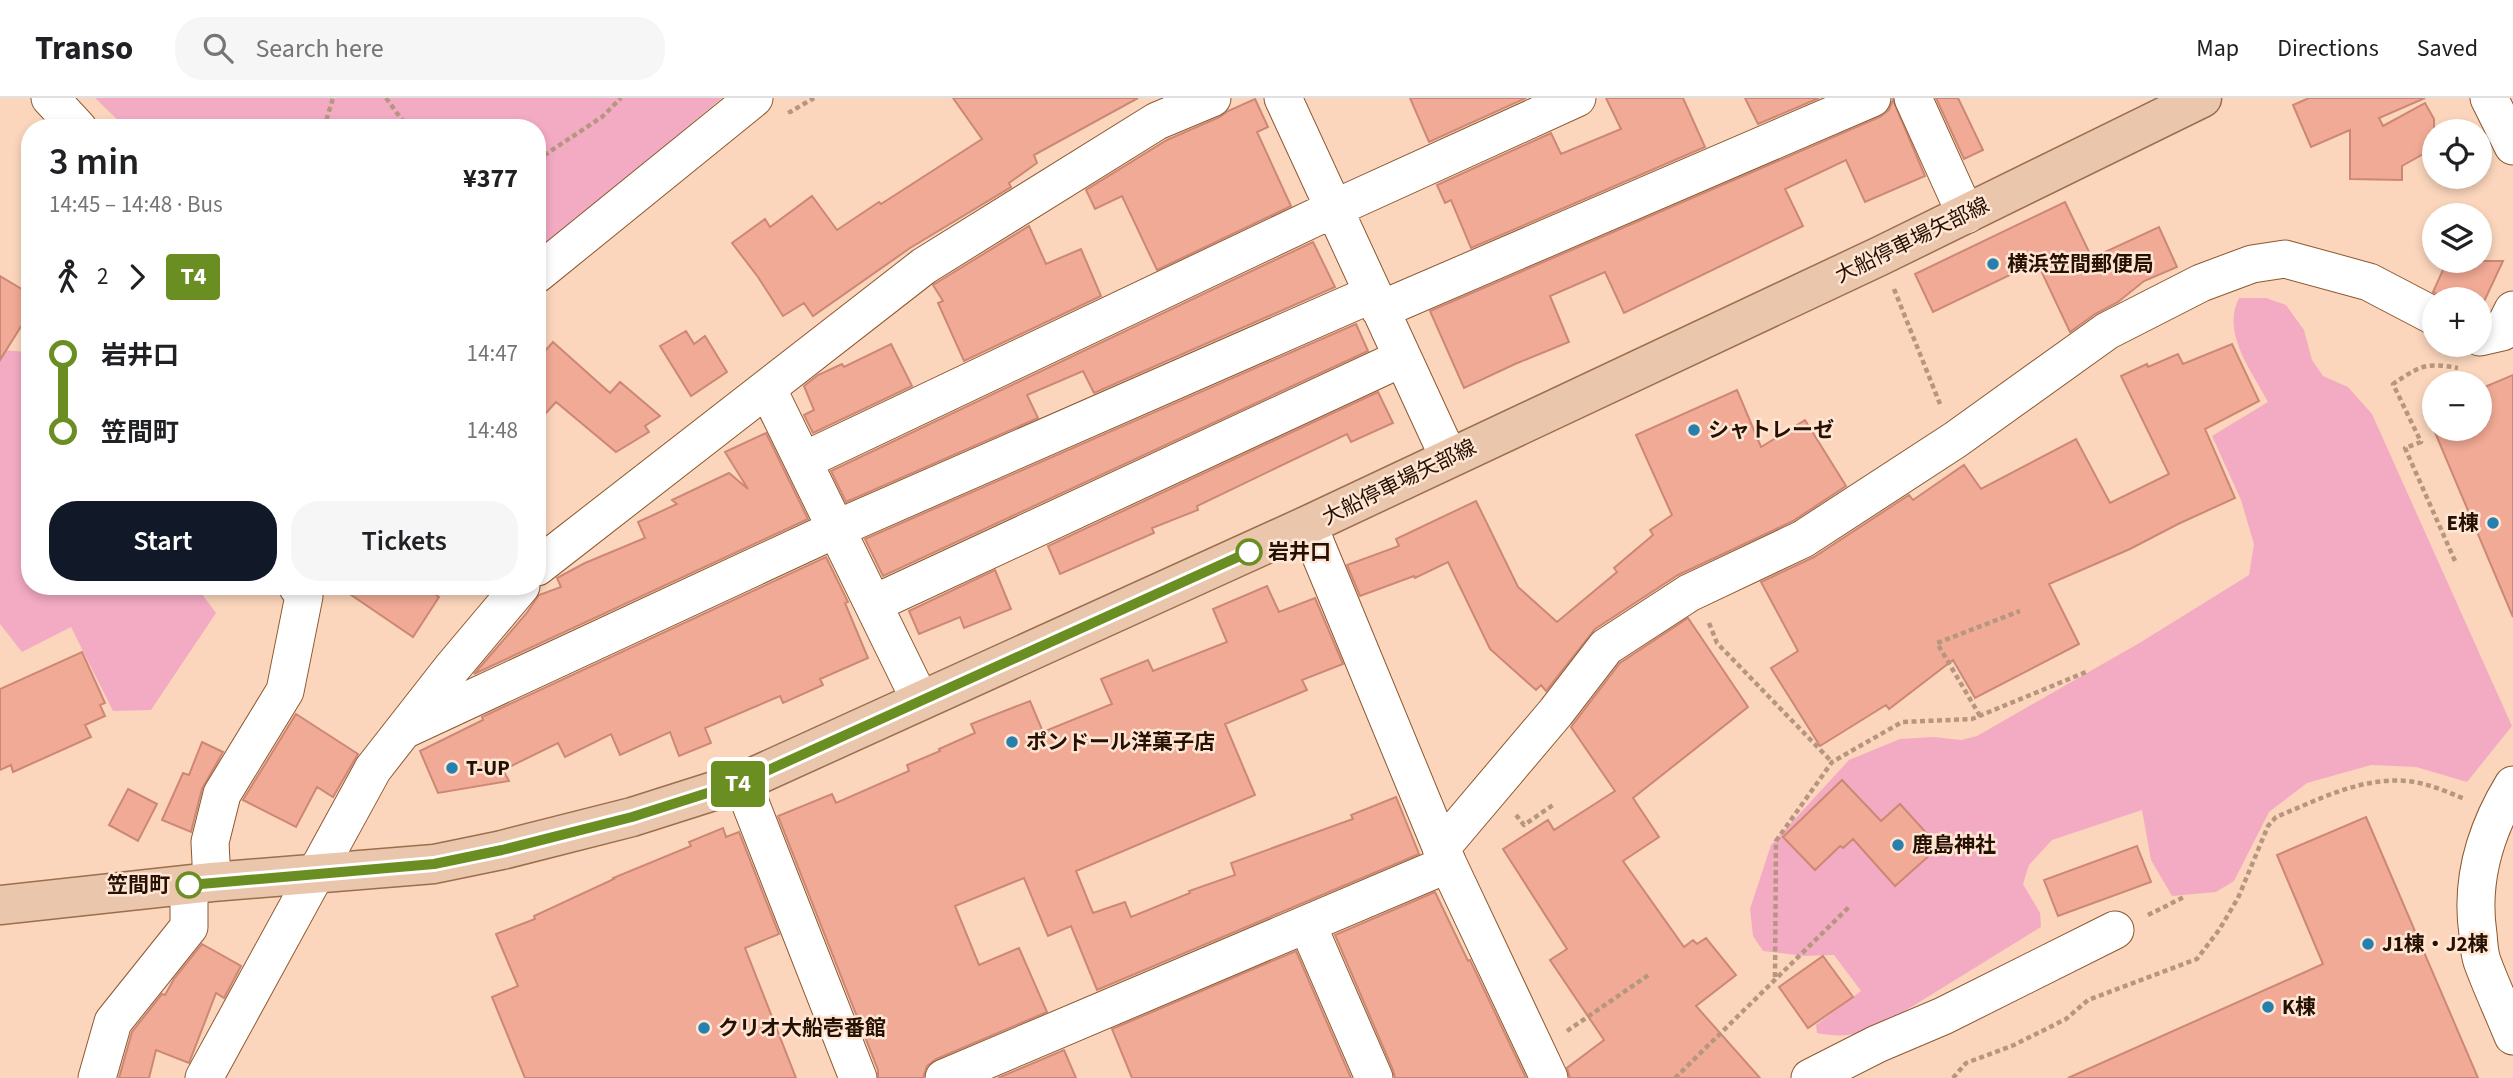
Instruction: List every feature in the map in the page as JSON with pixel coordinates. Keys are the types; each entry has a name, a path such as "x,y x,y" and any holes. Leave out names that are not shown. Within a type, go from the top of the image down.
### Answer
{"main road":[{"name":"大船停車場矢部線","path":"0,905 434,864 632,817 742,782 1308,525 1966,215 2202,98"}],"street":[{"path":"50,98 70,119"},
{"path":"546,560 924,266 1157,121 1212,98"},
{"path":"1283,98 1449,457"},
{"path":"803,461 1333,209 1577,98"},
{"path":"404,730 836,529 1376,302 1872,98"},
{"path":"1913,98 1966,215"},
{"path":"2489,98 2513,146"},
{"path":"546,267 769,101"},
{"path":"944,1078 1307,924 1444,856 1606,647 1695,590 1803,539 1955,440 2107,331 2201,283 2252,264 2285,260 2369,282 2422,310"},
{"path":"2492,334 2502,332 2513,310"},
{"path":"873,604 1402,358"},
{"path":"768,390 920,700"},
{"path":"1308,525 1444,856 1549,1078"},
{"path":"97,1078 113,1023 190,926 222,794 285,691 304,595"},
{"path":"204,1078 373,769 513,595"},
{"path":"742,782 858,1078"},
{"path":"2513,785 2491,826 2480,858 2475,892 2475,917 2481,958 2513,1036"},
{"path":"1307,924 1374,1078"},
{"path":"1810,1078 1943,1016 2115,930"}],"path":[{"path":"327,119 333,98"},
{"path":"386,98 401,119"},
{"path":"546,154 602,117 621,98"},
{"path":"769,101 790,112 814,98"},
{"path":"1880,256 1955,440"},
{"path":"2455,561 2405,448 2421,442 2393,384 2419,366 2439,364 2460,368"},
{"path":"1695,590 1717,643 1832,762"},
{"path":"1980,716 1937,643 2020,611"},
{"path":"1775,977 1776,841 1832,762 1902,722 1972,719 2086,672"},
{"path":"1953,1078 1966,1063 2014,1045 2066,1019 2088,1000 2197,959 2238,898 2267,826 2276,817 2349,787 2372,781 2408,781 2435,787 2476,803"},
{"path":"1675,1078 1850,906"},
{"path":"1567,1031 1650,974"}],"shaded area":[{"path":"95,98 722,98 546,244 546,119 117,119"},
{"path":"2239,298 2266,298 2286,305 2304,330 2312,360 2323,376 2348,387 2372,414 2512,726 2467,782 2416,767 2371,765 2307,783 2269,812 2234,881 2216,892 2172,896 2151,860 2142,810 2052,840 2029,865 2023,884 2040,913 2041,927 1879,1027 1849,1035 1817,1033 1816,1025 1861,991 1834,955 1804,956 1763,951 1753,936 1750,909 1771,845 1849,760 1900,739 1934,737 1961,740 1977,736 2141,642 2249,575 2254,544 2241,500 2212,436 2268,402 2247,365 2236,338 2234,311"},
{"path":"0,350 21,351 21,595 203,595 216,613 151,710 113,711 71,627 22,652 0,624"}],"building":[{"path":"953,98 1138,98 1034,155 1037,163 1009,183 1011,187 910,248 813,316 804,303 783,316 732,243 765,219 770,227 812,196 837,230 982,139"},
{"path":"1410,98 1526,98 1429,142"},
{"path":"1606,98 1683,98 1705,147 1471,248 1451,200 1445,203 1437,185 1551,133 1561,154 1621,129"},
{"path":"1745,98 1819,98 1758,124"},
{"path":"1936,98 1958,98 1983,150 1964,159"},
{"path":"2309,98 2425,98 2379,118 2383,126 2425,103 2434,119 2422,119 2422,155 2402,166 2402,180 2350,179 2350,130 2311,147 2293,105"},
{"path":"1255,99 1268,127 1257,132 1291,206 1157,270 1122,196 1095,209 1086,190 1167,140"},
{"path":"1893,100 1925,176 1865,202 1846,160 1785,189 1803,226 1624,313 1605,272 1550,296 1569,342 1464,388 1430,311 1880,117 1889,110"},
{"path":"2065,202 2092,258 2159,227 2177,267 2144,281 2118,302 2070,332 2037,262 1933,312 1915,274"},
{"path":"1029,226 1046,264 1081,249 1101,296 964,361 938,303 943,301 933,285"},
{"path":"1313,242 1335,287 1094,393 1083,371 1027,395 1038,418 846,502 831,471"},
{"path":"2492,261 2503,261 2491,287 2435,287 2442,273 2492,273"},
{"path":"0,276 21,289 21,326 0,360"},
{"path":"1356,324 1368,351 883,576 865,539"},
{"path":"686,331 694,344 705,336 727,372 691,396 660,346"},
{"path":"553,342 610,393 620,382 660,416 645,426 649,432 616,452 556,402 546,413 546,350"},
{"path":"891,344 912,386 813,433 804,415 814,410 804,386 818,375 842,364 844,367"},
{"path":"2232,344 2259,401 2205,429 2235,498 2130,549 2049,584 2079,644 1975,698 1953,660 1889,709 1886,705 1820,746 1771,668 1798,651 1761,582 1814,557 1909,495 1913,500 1964,465 1981,489 2076,439 2110,503 2169,474 2121,376 2178,354 2183,364"},
{"name":"E棟","path":"2513,375 2513,617 2439,441 2492,441 2492,384"},
{"path":"1737,390 1761,447 1805,420 1846,486 1793,521 1678,575 1595,629 1546,691 1541,685 1536,690 1490,649 1448,562 1415,578 1414,576 1360,596 1347,565 1399,546 1396,539 1476,501 1518,587 1557,622 1617,572 1614,568 1653,535 1650,530 1672,515 1636,435"},
{"path":"1378,392 1393,423 1351,442 1347,434 1197,506 1198,510 1152,528 1154,533 1060,574 1048,546"},
{"path":"766,433 808,519 474,674 539,595 546,595 546,592 561,587 557,578 645,538 638,522 677,504 672,500 729,473 748,489 725,452"},
{"path":"826,557 848,602 845,603 868,658 820,679 823,685 783,703 780,696 705,728 711,743 679,756 670,732 620,755 611,734 565,757 558,743 503,770 509,781 438,793 420,751 483,720 482,717"},
{"path":"995,570 1011,609 964,628 960,617 919,634 909,611"},
{"path":"1267,586 1279,612 1315,598 1343,664 1302,680 1307,690 1225,724 1255,795 1076,871 1093,913 1125,902 1131,917 1190,893 1189,891 1235,875 1231,863 1353,819 1351,815 1396,797 1419,854 1097,990 1071,926 1048,936 1024,878 955,906 979,965 1019,948 1047,1012 936,1059 927,1066 923,1078 878,1078 878,1070 778,816 832,794 836,803 909,771 907,765 975,733 971,724 1030,701 1043,732 1112,704 1101,679 1148,660 1153,671 1227,642 1213,609"},
{"path":"351,595 436,595 439,597 413,637"},
{"path":"1688,618 1748,707 1633,798 1659,837 1623,861 1684,947 1693,940 1697,944 1706,938 1736,975 1696,1006 1760,1078 1570,1078 1567,1068 1604,1040 1550,960 1567,949 1503,849 1548,820 1554,830 1615,791 1571,727 1620,663"},
{"path":"82,652 105,703 100,705 105,716 85,725 91,737 13,772 11,765 0,770 0,689"},
{"path":"296,714 358,754 333,797 317,787 296,827 243,800"},
{"path":"202,742 223,752 202,789 191,832 162,820 183,773 189,775"},
{"path":"1842,780 1881,821 1900,804 1939,847 1895,886 1853,839 1843,848 1840,846 1815,870 1783,837"},
{"path":"128,789 157,804 138,841 109,825"},
{"name":"J1棟・J2棟","path":"2366,817 2478,1078 2068,1078 2323,964 2277,855"},
{"path":"723,828 726,837 739,832 779,934 745,948 796,1078 525,1078 492,997 518,986 496,934 535,919 534,916 613,878 691,846 689,842"},
{"path":"2137,846 2151,882 2058,916 2044,880"},
{"path":"1435,892 1526,1078 1395,1078 1335,935"},
{"path":"202,944 241,966 224,998 216,993 189,1063 156,1050 149,1078 119,1078 132,1032 162,994 165,995 174,979"},
{"path":"1296,951 1351,1078 1132,1078 1112,1029"},
{"path":"1823,956 1853,997 1808,1028 1779,987"},
{"path":"1064,1050 1076,1078 998,1078"}],"bus line":[{"name":"T4","path":"189,885 434,864 632,817 742,782 1249,552"}],"place":[{"name":"横浜笠間郵便局","path":"1993,264"},
{"name":"シャトレーゼ","path":"1694,430"},
{"name":"E棟","path":"2493,523"},
{"name":"岩井口","path":"1249,552"},
{"name":"ポンドール洋菓子店","path":"1012,742"},
{"name":"T-UP","path":"452,768"},
{"name":"鹿島神社","path":"1898,845"},
{"name":"笠間町","path":"189,885"},
{"name":"J1棟・J2棟","path":"2368,944"},
{"name":"K棟","path":"2268,1007"},
{"name":"クリオ大船壱番館","path":"704,1028"}]}
